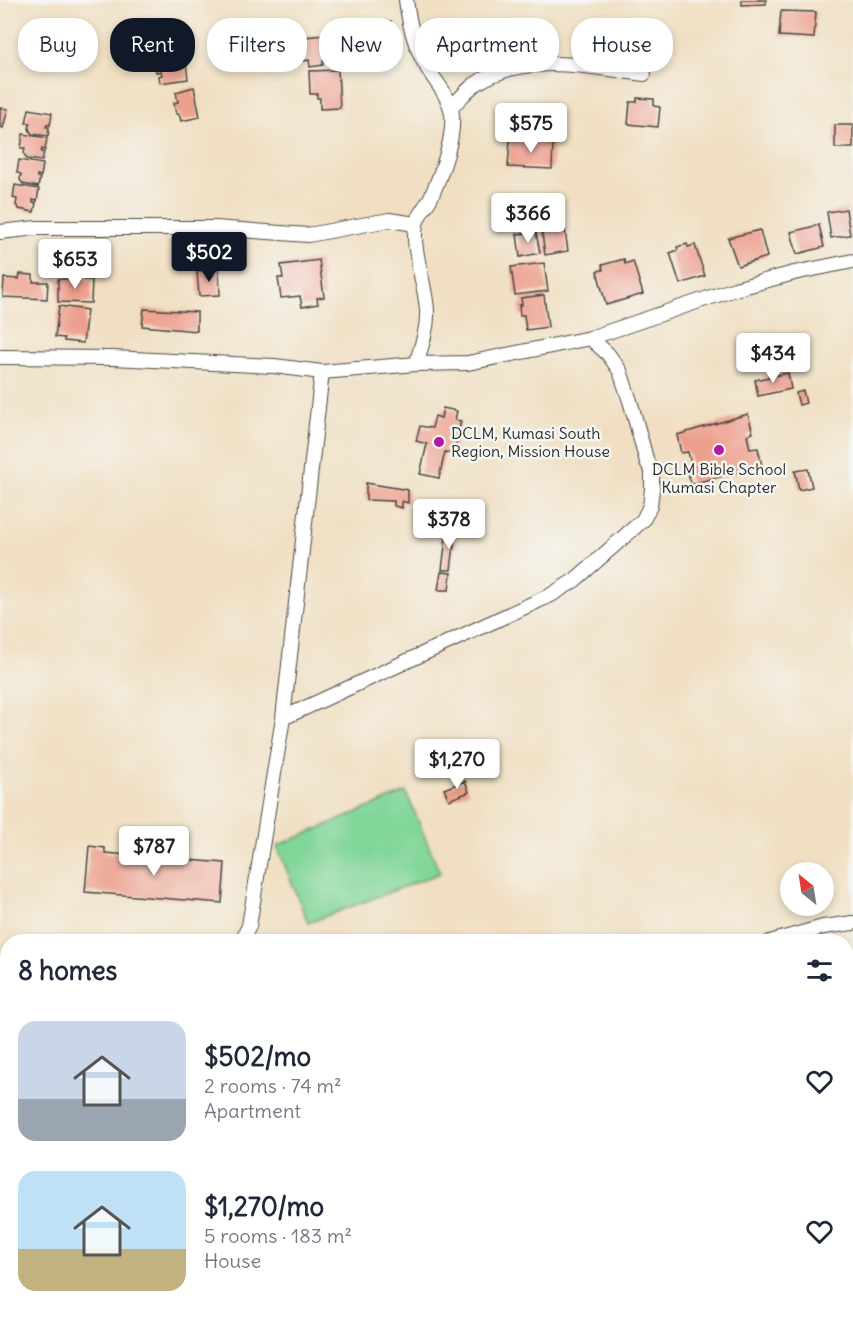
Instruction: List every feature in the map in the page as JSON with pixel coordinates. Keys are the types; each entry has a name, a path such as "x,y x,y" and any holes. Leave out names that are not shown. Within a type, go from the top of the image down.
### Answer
{"street":[{"path":"406,0 408,17 418,52 451,107 452,120 446,152 430,198 416,224 416,242 427,313 425,334 416,364"},
{"path":"451,107 474,85 514,66 547,64 645,74"},
{"path":"0,232 37,228 214,228 308,235 389,220 416,224"},
{"path":"0,357 113,357 274,366 322,372 416,364 468,363 590,338 735,289 794,273 853,261"},
{"path":"284,718 551,595 574,580 643,520 650,506 652,471 647,462 632,404 620,370 608,354 590,338"},
{"path":"245,934 249,926 284,718 322,372"},
{"path":"798,934 823,927 853,923"}],"green space":[{"path":"406,792 440,873 308,923 277,846"}],"building":[{"path":"742,0 766,0 766,4 742,5"},
{"path":"781,11 816,12 814,38 779,36"},
{"path":"319,36 319,66 310,67 309,60 307,60 307,37"},
{"path":"309,71 338,72 340,108 320,109 320,98 317,98 317,94 310,94"},
{"path":"161,72 187,72 188,79 160,83 159,76 162,75"},
{"path":"194,87 200,117 181,121 179,114 176,114 174,103 178,102 176,92"},
{"path":"637,98 654,99 654,106 660,107 658,127 628,124 630,102 637,102"},
{"path":"0,108 8,109 3,128 0,127"},
{"path":"29,109 52,113 50,125 47,124 46,127 49,127 48,136 32,134 29,129 30,123 26,123"},
{"path":"514,109 555,112 551,133 512,127"},
{"path":"835,125 853,125 853,148 835,148"},
{"path":"23,134 47,138 45,150 42,149 41,152 44,152 42,161 27,159 24,154 25,148 21,148"},
{"path":"510,139 553,141 552,169 508,167"},
{"path":"19,160 43,164 41,176 37,175 40,178 38,187 23,184 20,180 21,174 17,173"},
{"path":"15,185 39,189 37,201 33,200 33,203 36,203 34,212 19,209 16,205 17,199 13,198"},
{"path":"846,209 850,235 831,238 827,212"},
{"path":"554,220 555,225 564,223 568,251 545,255 543,228 546,228 545,222"},
{"path":"819,225 824,247 797,254 791,232"},
{"path":"760,230 767,257 738,266 728,238"},
{"path":"536,232 540,253 520,257 517,234"},
{"path":"687,244 688,247 695,245 705,276 680,284 670,253 678,250 677,247"},
{"path":"624,259 625,264 633,261 643,294 606,305 597,271 603,270 602,265"},
{"path":"319,260 324,297 317,298 318,304 302,307 300,296 281,298 278,278 283,278 281,265"},
{"path":"544,263 548,291 515,295 511,267"},
{"path":"219,270 220,295 199,296 197,271"},
{"path":"20,274 33,275 33,282 48,282 47,299 3,297 4,278 19,279"},
{"path":"71,276 85,276 85,280 92,280 91,303 58,302 58,279 71,279"},
{"path":"544,295 548,327 526,330 524,315 520,316 521,298"},
{"path":"59,306 87,310 83,343 64,341 64,338 55,337"},
{"path":"144,309 197,312 197,331 142,326"},
{"path":"788,373 791,389 758,396 755,380"},
{"path":"803,391 806,403 799,405 796,393"},
{"name":"DCLM, Kumasi South Region, Mission House","path":"443,408 457,411 455,420 461,421 453,454 445,452 439,478 420,474 427,444 416,441 420,426 432,428 435,416 441,418"},
{"name":"DCLM Bible School Kumasi Chapter","path":"748,414 753,433 747,435 750,449 758,448 762,466 691,484 686,465 691,464 688,452 681,453 677,435"},
{"path":"808,469 812,487 799,490 795,471"},
{"path":"366,483 408,490 408,503 402,501 402,508 394,506 394,501 366,500"},
{"path":"447,529 456,529 451,570 442,570"},
{"path":"441,572 451,573 449,590 438,590"},
{"path":"465,781 469,792 449,800 444,789"},
{"path":"89,846 105,848 105,853 225,863 222,903 85,892"}],"place":[{"name":"DCLM, Kumasi South Region, Mission House","path":"439,442"},
{"name":"DCLM Bible School Kumasi Chapter","path":"719,450"}]}
